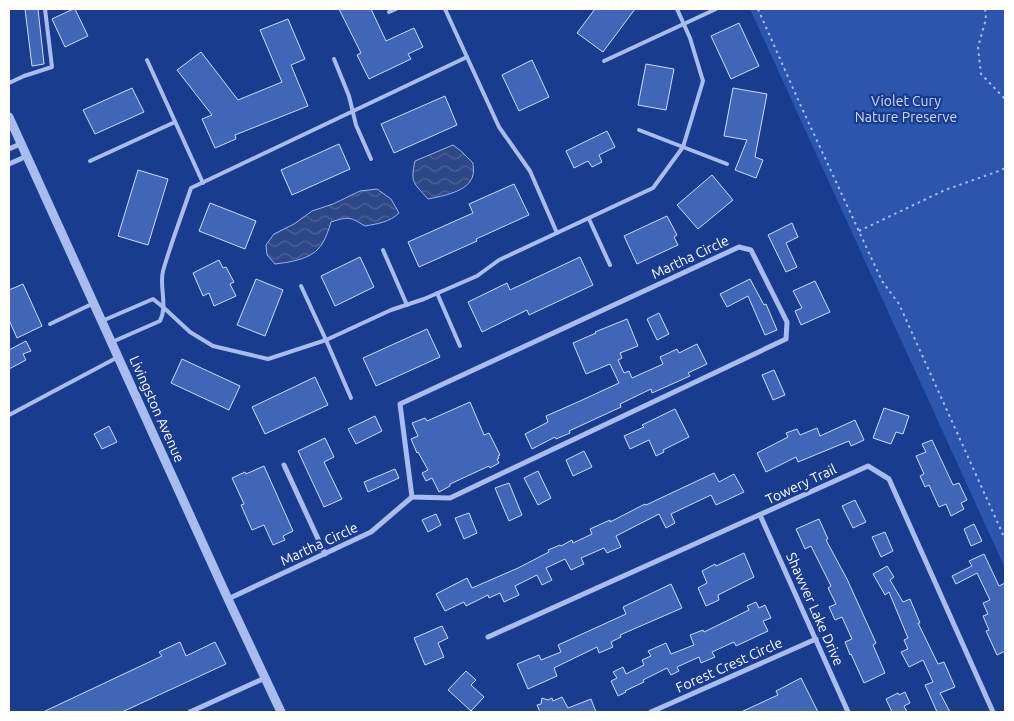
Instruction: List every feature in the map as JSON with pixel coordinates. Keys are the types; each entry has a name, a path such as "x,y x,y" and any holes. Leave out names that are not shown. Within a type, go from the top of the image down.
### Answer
{"street":[{"name":"Livingston Avenue","path":"9,117 228,599 282,712"},
{"path":"9,149 20,144"},
{"path":"9,164 27,156"},
{"name":"Martha Circle","path":"228,599 371,532 412,497 450,498 786,339 787,322 751,250 739,247 400,404 412,497"},
{"path":"284,465 325,554"},
{"name":"Towery Trail","path":"488,637 868,466 889,479 992,712"},
{"name":"Shawver Lake Drive","path":"760,515 848,712"},
{"name":"Forest Crest Circle","path":"651,712 816,639"},
{"path":"190,712 265,678"}],"lane":[{"path":"9,83 52,67 45,9"},
{"path":"389,12 396,9"},
{"path":"445,9 499,127 530,171 557,233"},
{"path":"102,321 153,299 190,332 213,346 268,359 326,340 391,310 437,294 477,276 499,260 653,188 683,147 703,81 690,38 676,9"},
{"path":"604,61 716,9"},
{"path":"112,342 160,321 164,307 163,273 192,188 467,57"},
{"path":"334,59 349,96 356,125 371,159"},
{"path":"147,60 202,183"},
{"path":"90,161 175,122"},
{"path":"639,130 727,164"},
{"path":"588,218 610,266"},
{"path":"383,250 407,305"},
{"path":"301,286 351,398"},
{"path":"437,294 460,346"},
{"path":"50,324 94,303"},
{"path":"9,415 118,357"}],"path":[{"path":"758,9 882,281 899,304 1005,539"},
{"path":"985,9 986,19 978,47 981,74 1005,99"},
{"path":"859,231 946,190 999,172 1005,168"}],"green space":[{"name":"Violet Cury Nature Preserve","path":"750,9 1005,9 1005,568"}],"water":[{"path":"453,145 473,163 473,174 470,181 466,186 454,192 428,199 414,182 415,161"},
{"path":"377,189 391,199 399,213 392,219 365,226 349,218 337,220 331,222 325,239 318,249 307,256 295,261 275,264 267,255 266,245 274,234 294,224 312,211 333,204 360,191"}],"building":[{"path":"25,9 38,9 44,64 32,66"},
{"path":"75,9 88,36 65,47 52,19"},
{"path":"339,9 371,9 386,41 414,28 423,47 408,54 411,59 369,79 357,55 361,53"},
{"path":"595,9 635,9 603,52 577,33"},
{"path":"288,19 305,59 291,65 308,106 235,135 236,139 215,148 202,119 212,115 177,70 201,52 238,100 282,82 260,30"},
{"path":"739,23 759,66 731,79 711,36"},
{"path":"532,60 549,97 519,111 502,75"},
{"path":"646,64 674,69 666,110 638,105"},
{"path":"132,88 144,112 95,134 83,110"},
{"path":"733,88 767,94 755,157 763,160 756,178 735,170 747,140 724,136"},
{"path":"445,96 457,125 394,153 381,124"},
{"path":"607,131 615,147 599,155 602,162 592,167 588,161 574,168 566,151"},
{"path":"339,144 350,169 292,195 281,170"},
{"path":"138,170 168,179 148,245 118,236"},
{"path":"712,175 733,200 698,229 677,205"},
{"path":"514,184 529,215 419,267 408,242 473,213 469,204"},
{"path":"210,203 256,221 245,249 199,231"},
{"path":"667,216 677,235 674,237 678,245 637,264 624,236"},
{"path":"792,223 798,237 786,243 797,267 786,272 768,235"},
{"path":"360,257 374,287 335,306 321,276"},
{"path":"580,257 593,285 529,315 527,310 482,332 468,302 507,283 510,290"},
{"path":"219,260 223,268 226,267 234,282 230,284 236,296 214,306 209,293 203,296 193,273"},
{"path":"256,279 283,290 265,336 237,325"},
{"path":"750,279 764,305 766,304 777,330 765,335 748,296 727,307 720,294"},
{"path":"815,281 830,312 801,325 795,311 802,308 793,291"},
{"path":"23,284 42,326 17,338 9,320 9,290"},
{"path":"659,313 669,334 657,340 647,319"},
{"path":"627,319 638,346 620,353 622,358 618,360 624,373 629,371 632,378 663,364 660,357 677,349 679,353 697,344 707,364 688,373 690,376 652,393 651,389 620,404 621,407 569,431 570,433 556,439 555,437 532,449 525,434 548,422 546,416 619,383 610,364 586,374 573,343"},
{"path":"427,329 440,357 376,386 363,358"},
{"path":"26,341 31,351 23,354 26,360 9,369 9,350"},
{"path":"182,359 240,386 229,410 171,383"},
{"path":"774,370 785,395 773,400 762,375"},
{"path":"315,377 328,405 265,434 252,407"},
{"path":"470,402 484,435 489,433 500,455 497,459 499,463 450,484 450,486 439,492 432,478 426,481 422,473 428,470 411,439 418,436 412,423 425,418 427,421"},
{"path":"884,408 909,416 903,434 896,432 891,444 873,438"},
{"path":"675,409 689,437 663,450 664,452 656,456 649,440 630,449 624,436"},
{"path":"375,416 382,431 356,444 348,429"},
{"path":"855,420 864,440 851,446 849,441 798,462 796,457 766,472 757,453 788,437 786,433 797,429 800,435 817,428 820,436"},
{"path":"109,426 117,442 102,449 94,434"},
{"path":"325,438 334,457 324,462 342,499 324,507 298,451"},
{"path":"932,440 953,485 959,483 967,500 961,503 964,509 951,516 946,504 939,507 929,485 925,487 920,476 924,474 916,456 926,452 922,444"},
{"path":"584,451 592,467 573,476 566,460"},
{"path":"264,466 293,531 283,536 285,540 273,545 264,525 252,530 241,505 244,504 232,478"},
{"path":"395,469 399,478 368,492 364,482"},
{"path":"538,471 551,498 538,505 524,478"},
{"path":"714,473 719,482 734,474 744,492 716,505 711,495 671,514 675,523 666,528 659,514 616,536 621,547 607,553 604,548 581,558 584,564 571,570 565,559 546,568 552,580 542,585 537,575 515,586 519,595 504,602 500,593 489,598 488,595 466,606 464,602 445,611 436,594 467,578 472,588 518,568 549,552 548,550 572,540 573,543 592,534 590,529 610,520 610,522"},
{"path":"509,483 522,515 509,521 495,488"},
{"path":"855,500 866,522 853,528 842,506"},
{"path":"469,513 477,533 464,539 455,518"},
{"path":"436,514 441,525 428,532 422,520"},
{"path":"819,519 828,539 826,540 847,579 876,643 873,645 885,673 864,683 845,642 852,639 842,617 835,620 829,607 836,604 828,588 831,586 811,546 805,549 796,529"},
{"path":"974,524 982,541 971,546 964,529"},
{"path":"885,532 893,551 881,557 872,537"},
{"path":"744,553 754,577 718,595 719,600 706,606 698,588 707,583 702,571"},
{"path":"984,554 999,586 1005,583 1005,651 997,655 986,631 989,630 983,616 988,614 983,603 990,600 977,573 956,584 952,576 972,566 969,561"},
{"path":"887,566 894,577 890,580 903,602 910,599 920,623 918,623 938,664 944,662 955,687 940,693 950,712 937,712 925,685 933,682 923,660 909,667 901,652 908,649 904,640 908,638 889,592 885,595 873,574"},
{"path":"671,584 682,608 620,635 621,637 611,642 613,647 599,653 597,647 554,668 557,676 528,689 517,664 539,655 541,660 561,652 558,645 626,614 623,607"},
{"path":"756,602 759,608 765,605 771,618 763,621 768,631 736,646 734,642 712,652 715,657 701,663 699,657 677,667 679,671 671,675 667,668 618,696 611,681 617,678 613,672 623,667 626,674 644,665 642,660 651,656 648,651 666,643 671,654 694,645 690,635 703,630 704,632 749,610 747,606"},
{"path":"442,626 448,638 438,643 444,657 425,665 414,638"},
{"path":"180,642 186,656 215,642 226,664 122,712 43,712 162,656 159,652"},
{"path":"466,671 476,680 471,685 484,697 471,711 448,690"},
{"path":"801,678 818,712 741,712 778,695 776,691"},
{"path":"905,692 910,703 904,706 907,712 892,712 886,699"},
{"path":"562,697 568,708 591,699 596,712 540,712 537,705 541,704 542,698 548,700 552,698 553,701"}]}
